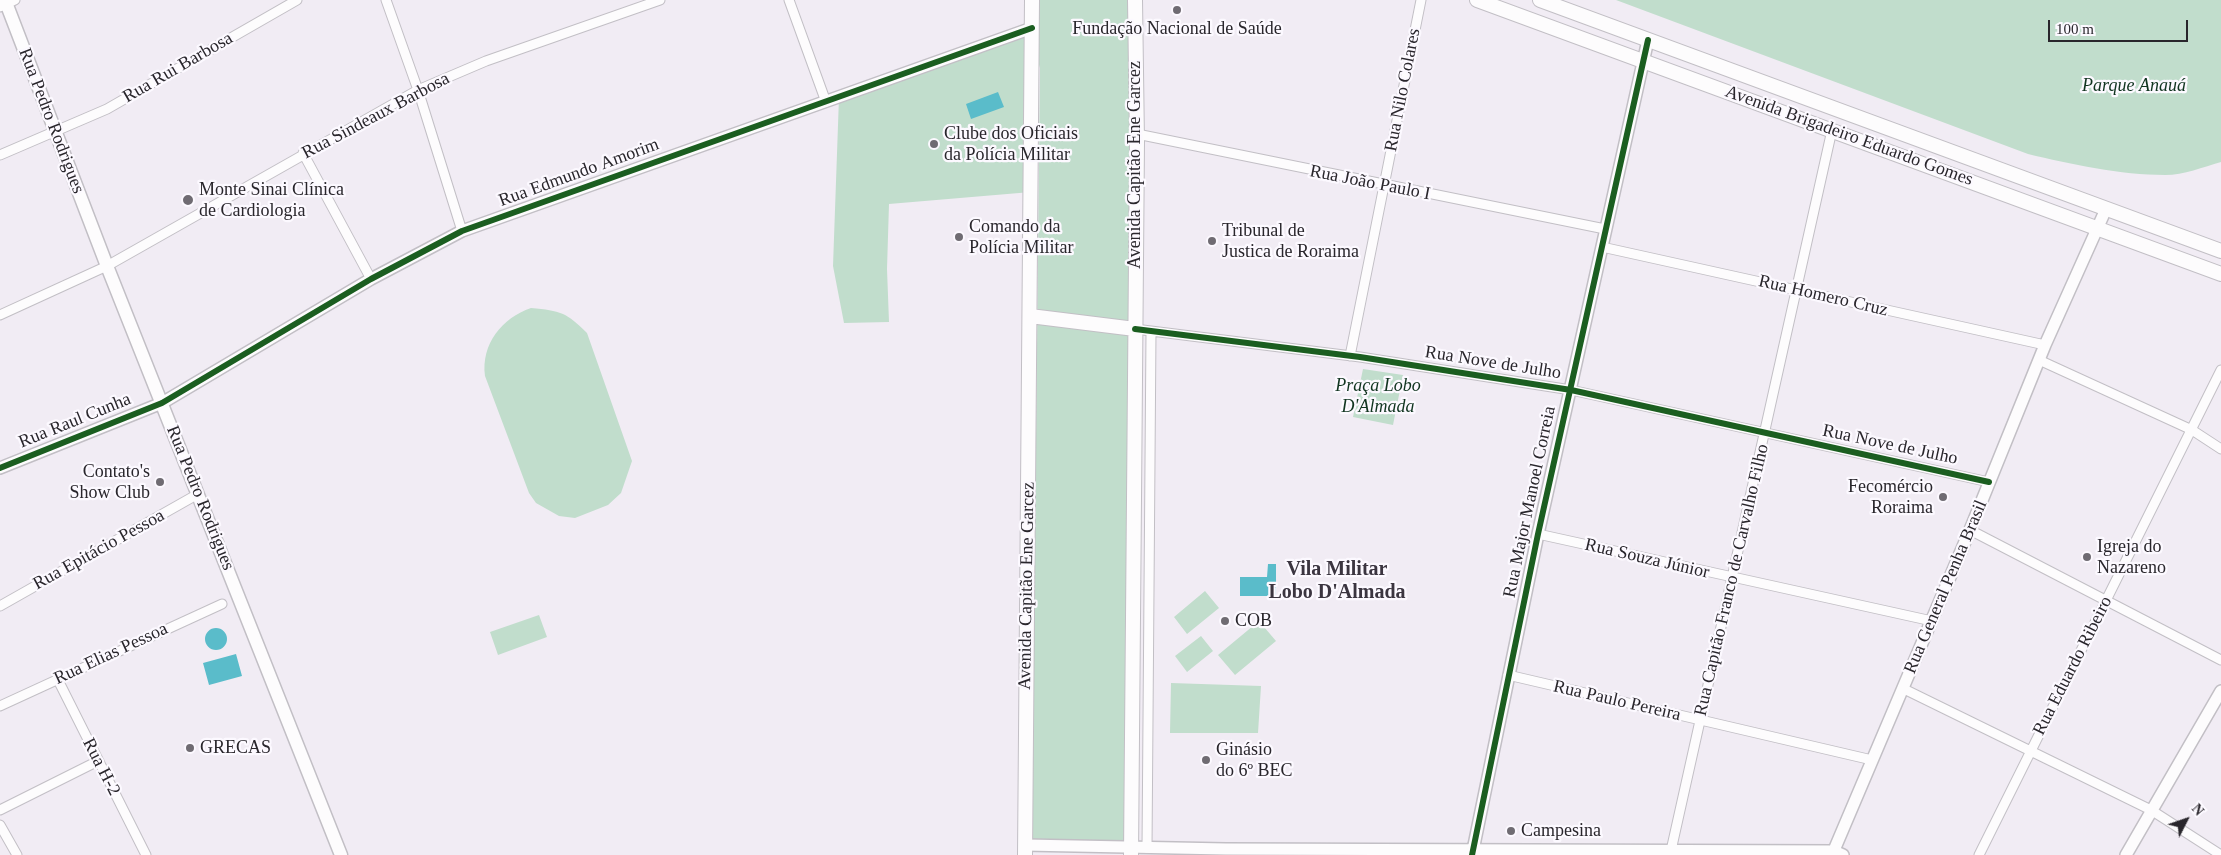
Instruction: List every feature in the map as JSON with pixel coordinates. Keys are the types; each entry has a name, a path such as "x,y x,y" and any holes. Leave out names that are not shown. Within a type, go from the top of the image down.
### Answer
{"main road":[{"name":"Avenida Capitão Ene Garcez","path":"1025,850 1032,0"},
{"name":"Avenida Capitão Ene Garcez","path":"1131,851 1137,134 1135,0"},
{"name":"Avenida Brigadeiro Eduardo Gomes","path":"1477,0 2221,274"},
{"name":"Avenida Brigadeiro Eduardo Gomes","path":"1540,0 2221,251"},
{"name":"Rua Pedro Rodrigues","path":"7,3 107,266 341,855"},
{"path":"1030,316 1135,329"}],"street":[{"name":"Rua Rui Barbosa","path":"0,155 87,119 297,0"},
{"path":"386,0 418,90 462,231"},
{"name":"Rua Sindeaux Barbosa","path":"0,315 107,266 418,90 486,61 660,0"},
{"path":"790,0 826,102"},
{"name":"Rua Nilo Colares","path":"1350,356 1421,0"},
{"name":"Rua Edmundo Amorim","path":"162,403 371,279 462,231 1032,28"},
{"name":"Rua Major Manoel Correia","path":"1472,852 1538,534 1648,40"},
{"name":"Rua Capitão Franco de Carvalho Filho","path":"1670,852 1766,433 1832,130"},
{"name":"Rua João Paulo I","path":"1137,134 1605,229"},
{"path":"304,153 371,279"},
{"name":"Rua General Penha Brasil","path":"1837,854 1872,760 1904,689 1970,530 2044,345 2106,209"},
{"name":"Rua Homero Cruz","path":"1602,247 2044,345"},
{"name":"Rua Nove de Julho","path":"1135,329 1350,356 1570,390 1989,482"},
{"path":"1147,848 1151,332"},
{"path":"2039,360 2192,430 2221,448"},
{"name":"Rua Eduardo Ribeiro","path":"1979,855 2221,370"},
{"name":"Rua Raul Cunha","path":"0,468 162,403"},
{"name":"Rua Epitácio Pessoa","path":"0,606 198,494"},
{"path":"1970,530 2221,660"},
{"name":"Rua Souza Júnior","path":"1538,534 1932,621"},
{"name":"Rua Elias Pessoa","path":"0,706 57,678 222,604"},
{"name":"Rua Paulo Pereira","path":"1508,675 1872,760"},
{"name":"Rua H-2","path":"57,678 146,855"},
{"path":"1904,689 2031,749 2151,810 2221,855"},
{"path":"2126,855 2221,691"},
{"path":"0,810 98,761"},
{"path":"0,825 17,855"},
{"path":"1025,850 1131,851 1147,848 1176,852 1837,854"}],"green space":[{"path":"1037,0 1130,0 1132,848 1025,845 1032,805 1040,68 1037,58"},
{"name":"Parque Anauá","path":"1616,0 2221,0 2221,162 2179,174 2148,175 2061,162 2028,154"},
{"name":"Clube dos Oficiais da Polícia Militar","path":"1032,28 1031,192 889,204 887,269 889,322 844,323 833,266 839,97"},
{"path":"531,308 562,314 574,321 587,333 632,461 621,493 608,505 575,518 559,516 536,503 529,493 485,376 486,353 496,334 511,318"},
{"name":"Praça Lobo D'Almada","path":"1363,369 1403,375 1393,425 1353,417"},
{"path":"1205,591 1219,608 1187,634 1174,617"},
{"path":"539,615 547,637 498,655 490,632"},
{"path":"1259,621 1276,641 1235,675 1218,655"},
{"path":"1201,636 1213,651 1187,672 1175,656"},
{"path":"1171,683 1261,686 1258,733 1170,733"}],"water":[{"path":"998,92 1004,107 971,119 966,104"},
{"path":"1268,564 1276,564 1276,596 1240,596 1240,577 1267,577"},
{"path":"216,628 224,631 227,639 224,647 216,650 208,647 205,639 208,631"},
{"path":"236,654 242,676 209,685 203,663"}],"cycle path":[{"path":"0,468 162,403 371,279 462,231 1032,28"},
{"path":"1472,855 1538,534 1648,40"},
{"path":"1135,329 1360,357 1571,390 1989,482"}],"place":[{"name":"Fundação Nacional de Saúde","path":"1177,10"},
{"name":"Clube dos Oficiais da Polícia Militar","path":"934,144"},
{"name":"Monte Sinai Clínica de Cardiologia","path":"188,200"},
{"name":"Comando da Polícia Militar","path":"959,237"},
{"name":"Tribunal de Justica de Roraima","path":"1212,241"},
{"name":"Contato's Show Club","path":"160,482"},
{"name":"Fecomércio Roraima","path":"1943,497"},
{"name":"Igreja do Nazareno","path":"2087,557"},
{"name":"COB","path":"1225,621"},
{"name":"GRECAS","path":"190,748"},
{"name":"Ginásio do 6º BEC","path":"1206,760"},
{"name":"Campesina","path":"1511,831"}],"district":[{"name":"Vila Militar Lobo D'Almada","path":"1337,582"}]}
